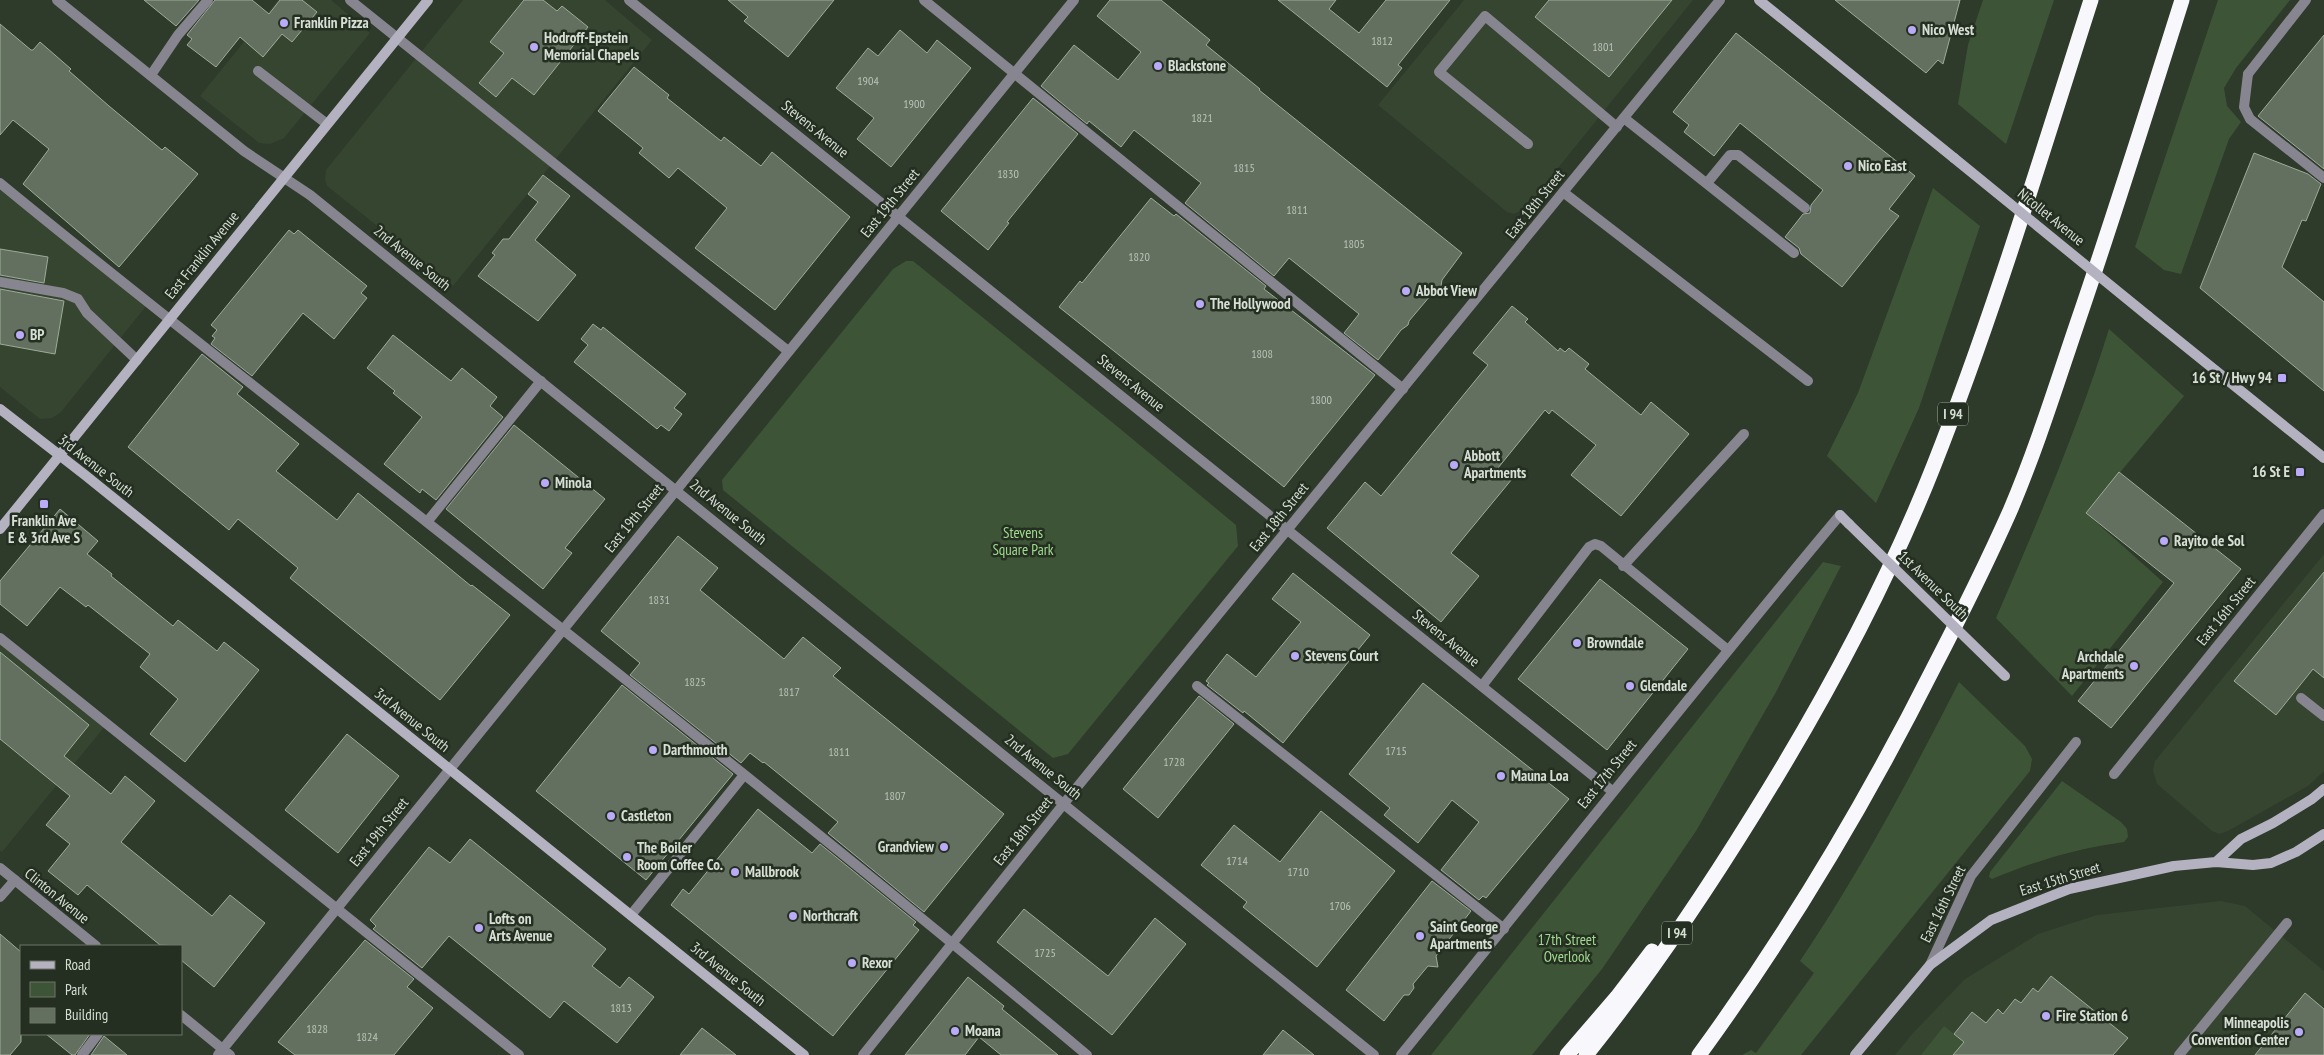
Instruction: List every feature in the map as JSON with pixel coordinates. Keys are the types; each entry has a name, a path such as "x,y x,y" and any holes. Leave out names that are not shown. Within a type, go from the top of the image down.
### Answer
{"highway":[{"name":"I 94","path":"1586,1055 1645,978 1692,911 1760,805 1844,660 1884,580 1934,466 2002,277 2091,0"},
{"path":"1710,1055 1855,816 1904,728 1976,586 2010,509 2042,427 2110,227 2182,0"},
{"path":"1567,1055 1623,989 1760,805"},
{"path":"1699,1055 1777,942"}],"street":[{"name":"2nd Avenue South","path":"58,0 244,151 284,177 676,490 1374,1055"},
{"path":"151,76 178,35 208,0"},
{"path":"350,0 788,352"},
{"name":"East Franklin Avenue","path":"0,529 428,0"},
{"name":"Stevens Avenue","path":"629,0 1612,791"},
{"path":"924,0 1403,389"},
{"name":"East 19th Street","path":"224,1053 337,908 1074,0"},
{"name":"East 18th Street","path":"863,1055 1064,804 1720,0"},
{"name":"Nicollet Avenue","path":"1759,0 2324,458"},
{"path":"2306,0 2248,74 2244,107 2250,119 2324,178"},
{"path":"1528,144 1439,72 1485,16 1617,127"},
{"path":"258,71 327,124"},
{"path":"1624,118 1794,253"},
{"path":"1707,183 1730,155 1738,155 1805,208"},
{"path":"0,183 169,320 563,629 953,943 1088,1055"},
{"path":"1563,192 1808,381"},
{"path":"0,282 63,293 78,299 87,313 137,360"},
{"path":"427,522 540,381"},
{"name":"3rd Avenue South","path":"0,409 804,1055"},
{"path":"1623,566 1744,434"},
{"name":"East 16th Street","path":"2114,774 2324,514"},
{"name":"1st Avenue South","path":"1840,515 2005,676"},
{"name":"East 17th Street","path":"1401,1055 1504,929 1612,791 1840,515"},
{"path":"1482,686 1589,547 1595,544 1601,546 1623,566 1728,650"},
{"path":"0,638 519,1055"},
{"path":"1197,686 1504,929"},
{"path":"2301,698 2324,716"},
{"name":"East 16th Street","path":"1855,1055 1930,965 1971,876 2076,742"},
{"path":"631,915 744,775"},
{"path":"2216,862 2241,839 2274,823 2312,799 2324,789"},
{"name":"East 15th Street","path":"1930,965 1991,920 2030,903 2070,889 2174,866 2216,862 2253,865 2271,863 2296,852 2324,834"},
{"name":"Clinton Avenue","path":"0,868 95,945"},
{"path":"0,897 15,880"},
{"path":"2179,1055 2287,923"},
{"path":"182,1016 224,1053"},
{"path":"82,1055 97,1035"}],"shaded area":[{"path":"278,0 331,0 370,33 284,138 270,144 259,143 200,96"},
{"path":"463,0 605,0 652,40 453,286 327,186 325,180 326,170"},
{"path":"1464,0 1693,0 1526,208 1514,214 1507,212 1378,105"},
{"path":"0,186 147,305 61,412 52,418 40,419 0,387"},
{"path":"2324,554 2324,771 2308,786 2228,831 2219,834 2212,831 2157,784 2153,771 2155,761"},
{"path":"0,636 106,725 2,852 0,850"},
{"path":"2221,901 2245,906 2324,971 2324,1055 1895,1055 1913,1033 1965,979 2038,934 2097,915"}],"green space":[{"path":"1983,0 2054,0 2006,144 1958,104 1968,45"},
{"path":"2218,0 2290,0 2236,68 2224,88 2227,106 2241,122 2229,139 2181,274 2164,270 2135,247"},
{"path":"1933,188 1980,226 1919,408 1876,503 1827,456 1858,393"},
{"name":"Stevens Square Park","path":"906,261 913,261 1236,525 1238,546 1068,754 1053,758 723,490 722,480 893,269"},
{"path":"2109,329 2184,396 2086,513 2163,582 2072,696 1996,618 2042,511 2084,403"},
{"name":"17th Street Overlook","path":"1823,562 1841,566 1776,692 1696,831 1602,969 1532,1055 1431,1055"},
{"path":"1959,682 2025,746 2032,759 2030,771 1801,1055 1742,1055 1751,1050 1756,1053 1814,973 1800,961 1884,824"},
{"path":"2062,781 2121,822 2127,829 2128,837 2124,842 2073,852 2025,866 1992,879 1989,877 1990,872"},
{"path":"1944,1026 1964,1042 1953,1055 1921,1055"}],"building":[{"path":"144,0 199,0 176,26"},
{"path":"215,0 252,0 269,14 280,0 302,0 317,12 292,42 282,34 263,57 240,37 216,67 187,45 192,39 187,35"},
{"name":"Hodroff-Epstein Memorial Chapels","path":"524,0 543,0 557,11 562,6 588,27 534,95 512,78 496,97 479,83 504,53 490,42"},
{"path":"728,0 834,0 788,57 744,21 748,17"},
{"path":"1110,0 1161,0 1210,40 1206,45 1259,90 1462,253 1442,280 1441,286 1436,289 1409,321 1408,325 1401,330 1378,360 1344,333 1359,314 1289,258 1274,276 1185,203 1201,183 1134,130 1121,147 1089,121 1087,124 1041,86 1074,45 1118,80 1141,52 1097,16"},
{"path":"1278,0 1336,0 1329,9 1359,33 1386,0 1450,0 1398,65 1402,68 1387,87"},
{"path":"1549,0 1672,0 1609,77 1535,17"},
{"name":"Nico West","path":"1835,0 1960,0 1943,64 1938,60 1926,73"},
{"path":"0,24 31,50 40,42 71,69 69,71 109,106 162,150 165,147 198,174 119,267 23,184 49,149 13,120 0,135"},
{"path":"900,30 927,53 937,40 971,68 891,167 857,139 874,118 836,88 868,48 878,56"},
{"name":"Nico East","path":"1736,33 1915,176 1889,209 1899,216 1842,287 1801,254 1799,248 1785,237 1803,214 1810,213 1811,205 1823,190 1740,123 1714,156 1684,132 1689,125 1673,112"},
{"path":"2324,35 2324,169 2258,116"},
{"path":"634,67 669,95 667,98 721,141 724,137 761,166 772,152 850,217 775,310 695,248 727,208 678,168 669,178 639,153 643,148 598,111"},
{"path":"1033,98 1078,134 1007,222 1009,223 988,250 941,211"},
{"path":"2254,153 2308,174 2321,184 2306,221 2302,220 2282,267 2324,302 2324,391 2200,288"},
{"path":"543,175 570,196 535,240 576,275 538,321 478,276 495,255 492,253 503,239 509,239 538,202 528,194"},
{"path":"1151,198 1174,216 1176,214 1266,286 1264,289 1375,375 1284,487 1059,307 1080,281 1082,283"},
{"path":"289,230 294,234 298,230 367,286 361,293 367,298 334,339 303,313 252,376 211,344 215,338 212,336 217,330 211,325"},
{"path":"0,249 48,257 44,283 0,275"},
{"path":"0,289 64,301 55,354 0,344"},
{"name":"Abbott Apartments","path":"1512,306 1528,319 1525,322 1558,351 1560,348 1565,352 1569,348 1589,364 1585,369 1641,415 1651,402 1689,434 1621,516 1571,475 1596,445 1552,410 1549,414 1545,410 1498,468 1512,479 1451,553 1479,576 1441,622 1327,528 1365,482 1381,496 1488,365 1473,353"},
{"path":"593,324 601,330 603,327 686,394 674,408 682,414 669,431 661,425 657,429 574,362 588,345 581,339"},
{"path":"393,335 451,381 462,368 497,397 490,406 503,417 436,500 422,489 420,493 384,464 422,417 367,368"},
{"path":"202,354 243,387 237,394 299,444 276,471 337,520 358,493 471,586 510,615 440,700 290,578 298,568 238,519 229,530 128,447"},
{"path":"514,425 605,499 565,548 572,553 543,589 446,509"},
{"path":"2119,472 2241,569 2111,728 2078,701 2174,583 2086,513"},
{"path":"60,509 98,541 87,554 112,574 111,576 173,626 178,620 217,651 224,642 259,670 185,762 150,734 178,699 140,667 150,654 88,605 86,607 60,587 27,626 0,604 0,581"},
{"path":"678,536 718,568 700,590 784,659 803,637 841,668 833,676 1004,814 924,912 828,833 838,822 764,762 750,753 741,763 630,675 640,663 601,631"},
{"path":"2324,572 2324,678 2313,669 2276,715 2234,681"},
{"name":"Stevens Court","path":"1293,573 1370,635 1283,743 1244,711 1243,713 1207,685 1209,683 1206,681 1227,654 1256,677 1301,622 1272,599"},
{"path":"1600,579 1688,649 1607,750 1518,679"},
{"path":"0,652 89,725 64,756 111,794 125,776 155,801 121,842 212,916 230,895 265,923 214,987 182,961 182,945 160,945 87,885 78,895 48,871 70,844 46,825 70,796 0,739"},
{"path":"1423,683 1569,799 1486,898 1483,896 1479,900 1441,870 1479,822 1452,800 1418,843 1384,815 1390,808 1349,774"},
{"path":"622,685 733,774 646,880 536,791"},
{"path":"1199,696 1234,724 1158,818 1123,789"},
{"path":"347,734 399,776 338,853 285,810"},
{"path":"758,809 812,853 820,844 916,922 913,925 919,930 833,1036 671,905 683,889 689,894"},
{"path":"1321,811 1395,871 1317,967 1243,907 1247,902 1201,865 1234,825 1280,862"},
{"name":"Lofts on Arts Avenue","path":"470,839 606,949 592,966 620,988 629,977 654,997 617,1043 564,1001 550,1018 449,936 422,968 373,929 376,926 370,920 429,847 450,863"},
{"name":"Saint George Apartments","path":"1432,881 1471,911 1436,956 1438,967 1428,966 1413,984 1414,988 1409,995 1404,995 1384,1021 1346,990"},
{"path":"1024,909 1108,976 1155,918 1186,944 1112,1035 997,942"},
{"path":"0,934 20,951 21,1042 10,1055 0,1055"},
{"path":"365,940 414,979 407,987 433,1008 394,1055 295,1055 278,1042"},
{"name":"Fire Station 6","path":"2051,976 2128,1038 2113,1055 1953,1055 1964,1042 1954,1034 1972,1012 1986,1023 1998,1009 2003,1014 2015,999 2021,1003 2033,988 2038,992"},
{"name":"Moana","path":"968,977 1004,1006 1002,1009 1058,1055 1001,1055 979,1037 965,1055 905,1055"},
{"name":"Minneapolis Convention Center","path":"2305,993 2324,1009 2324,1055 2255,1055"},
{"path":"702,1028 736,1055 680,1055"},
{"path":"1283,1030 1314,1055 1263,1055"},
{"path":"47,1035 89,1035 75,1055 72,1055"},
{"path":"104,1036 127,1055 91,1055"}],"place":[{"name":"Franklin Pizza","path":"284,23"},
{"name":"Nico West","path":"1912,30"},
{"name":"Hodroff-Epstein Memorial Chapels","path":"534,47"},
{"name":"Blackstone","path":"1158,66"},
{"name":"Nico East","path":"1848,166"},
{"name":"Abbot View","path":"1406,291"},
{"name":"The Hollywood","path":"1200,304"},
{"name":"BP","path":"20,335"},
{"name":"16 St / Hwy 94","path":"2282,378"},
{"name":"Abbott Apartments","path":"1454,465"},
{"name":"16 St E","path":"2300,472"},
{"name":"Minola","path":"545,483"},
{"name":"Franklin Ave E & 3rd Ave S","path":"44,504"},
{"name":"Rayito de Sol","path":"2164,541"},
{"name":"Browndale","path":"1577,643"},
{"name":"Stevens Court","path":"1295,656"},
{"name":"Archdale Apartments","path":"2134,666"},
{"name":"Glendale","path":"1630,686"},
{"name":"Darthmouth","path":"653,750"},
{"name":"Mauna Loa","path":"1501,776"},
{"name":"Castleton","path":"611,816"},
{"name":"Grandview","path":"944,847"},
{"name":"The Boiler Room Coffee Co.","path":"627,857"},
{"name":"Mallbrook","path":"735,872"},
{"name":"Northcraft","path":"793,916"},
{"name":"Lofts on Arts Avenue","path":"479,928"},
{"name":"Saint George Apartments","path":"1420,936"},
{"name":"Rexor","path":"852,963"},
{"name":"Fire Station 6","path":"2046,1016"},
{"name":"Moana","path":"955,1031"},
{"name":"Minneapolis Convention Center","path":"2299,1032"}]}
